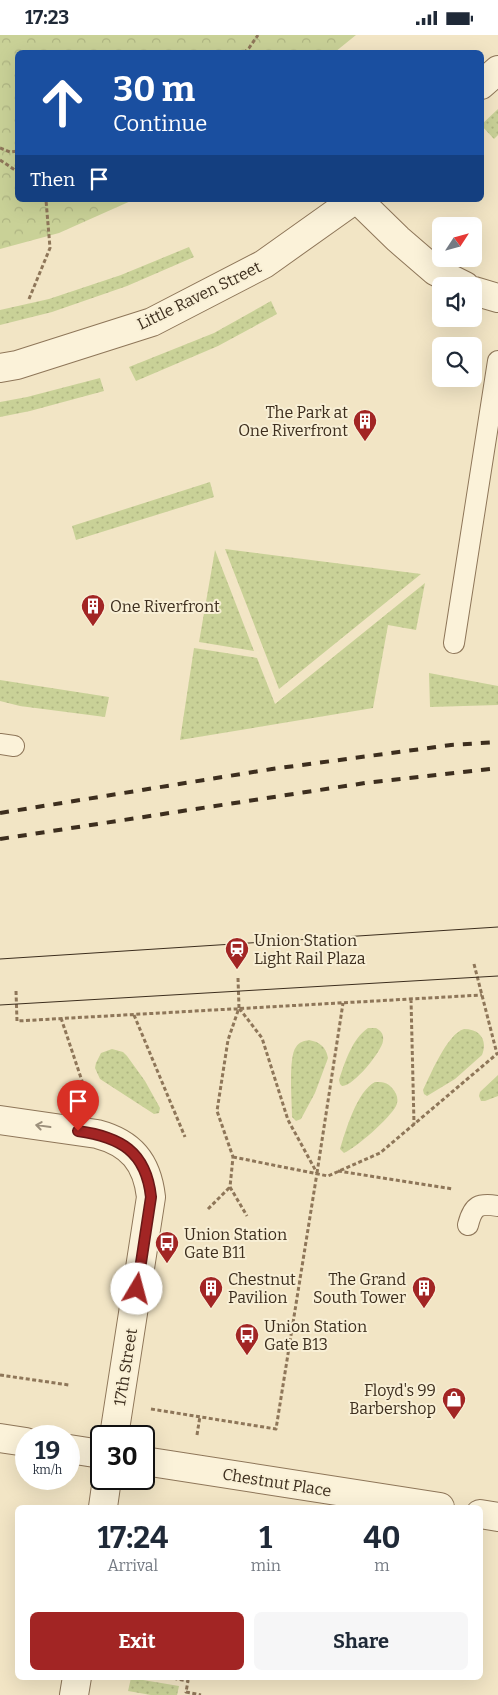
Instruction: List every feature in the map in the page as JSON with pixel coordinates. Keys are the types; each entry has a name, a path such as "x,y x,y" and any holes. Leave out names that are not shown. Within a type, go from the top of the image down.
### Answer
{"street":[{"path":"484,82 498,70"},
{"name":"Little Raven Street","path":"0,369 152,322 264,264 351,202"},
{"path":"360,202 398,239 435,271 447,277"},
{"path":"482,293 498,298"},
{"name":"17th Street","path":"0,1120 109,1137 124,1145 136,1156 145,1171 151,1197 116,1425"},
{"path":"0,1438 15,1440"},
{"name":"Chestnut Place","path":"155,1463 427,1505"},
{"path":"103,1505 105,1490"},
{"path":"483,1514 498,1517"},
{"path":"74,1695 76,1680"}],"lane":[{"path":"454,643 498,361"},
{"path":"468,1225 471,1212 476,1207 484,1204 498,1206"}],"path":[{"path":"247,50 258,35"},
{"path":"0,148 10,152 15,151"},
{"path":"0,160 15,170"},
{"path":"29,299 50,248 46,202"},
{"path":"233,1157 328,1175 380,1153 498,1054 474,964"},
{"path":"238,978 239,1009 228,1040 218,1111 233,1157 230,1187 248,1215"},
{"path":"16,991 17,1021 482,995"},
{"path":"411,999 414,1124"},
{"path":"200,1417 276,1429 343,1003"},
{"path":"239,1009 262,1037 288,1120 317,1173"},
{"path":"134,1015 185,1137"},
{"path":"62,1019 90,1104"},
{"path":"338,1171 447,1188"},
{"path":"208,1209 230,1187"},
{"path":"0,1375 69,1385"},
{"path":"183,1680 188,1681 186,1693 201,1695"}],"green space":[{"path":"0,35 356,35 337,50 15,50 15,202 129,202 59,233 0,249"},
{"path":"498,109 498,135 494,139 484,128 484,122"},
{"path":"189,247 194,257 127,286 52,312 0,325 0,310 49,299 121,275"},
{"path":"271,301 277,314 218,346 136,381 129,367 214,333"},
{"path":"100,378 104,391 0,417 0,402"},
{"path":"210,482 214,497 76,540 72,526"},
{"path":"225,549 421,574 279,689"},
{"path":"215,550 254,651 199,642"},
{"path":"425,583 416,630 388,625 373,708 180,740 194,648 257,658 275,704"},
{"path":"429,673 498,686 498,705 430,707"},
{"path":"0,680 109,697 105,717 20,706 0,701"},
{"path":"368,1028 376,1028 382,1033 383,1041 381,1046 360,1075 347,1085 342,1086 339,1080 350,1051 358,1038"},
{"path":"464,1029 474,1031 481,1036 484,1045 482,1055 455,1079 427,1096 423,1090 440,1055 452,1038"},
{"path":"309,1040 322,1046 328,1058 315,1093 301,1119 296,1121 292,1117 292,1060 297,1045"},
{"path":"112,1049 123,1052 127,1056 145,1081 160,1108 159,1113 154,1114 100,1079 95,1068 96,1063 101,1053"},
{"path":"498,1075 498,1096 481,1101 480,1092"},
{"path":"375,1082 386,1083 394,1090 397,1104 387,1118 372,1132 344,1153 340,1149 353,1112 363,1094"},
{"path":"131,1680 143,1680 179,1686 177,1695 151,1695 128,1691"}],"tram line":[{"path":"0,959 498,927"},
{"path":"0,1005 498,976"}],"railway":[{"path":"0,813 272,769 451,745 498,742"},
{"path":"0,839 365,783 498,768"}],"place":[{"name":"The Park at One Riverfront","path":"365,442"},
{"name":"One Riverfront","path":"93,627"},
{"name":"Union Station Light Rail Plaza","path":"237,970"},
{"name":"Union Station Gate B11","path":"167,1264"},
{"name":"Chestnut Pavilion","path":"211,1309"},
{"name":"The Grand South Tower","path":"424,1309"},
{"name":"Union Station Gate B13","path":"247,1356"},
{"name":"Floyd's 99 Barbershop","path":"454,1420"}],"route":[{"path":"78,1131 109,1137 124,1145 136,1156 145,1171 151,1197 137,1289"}]}
